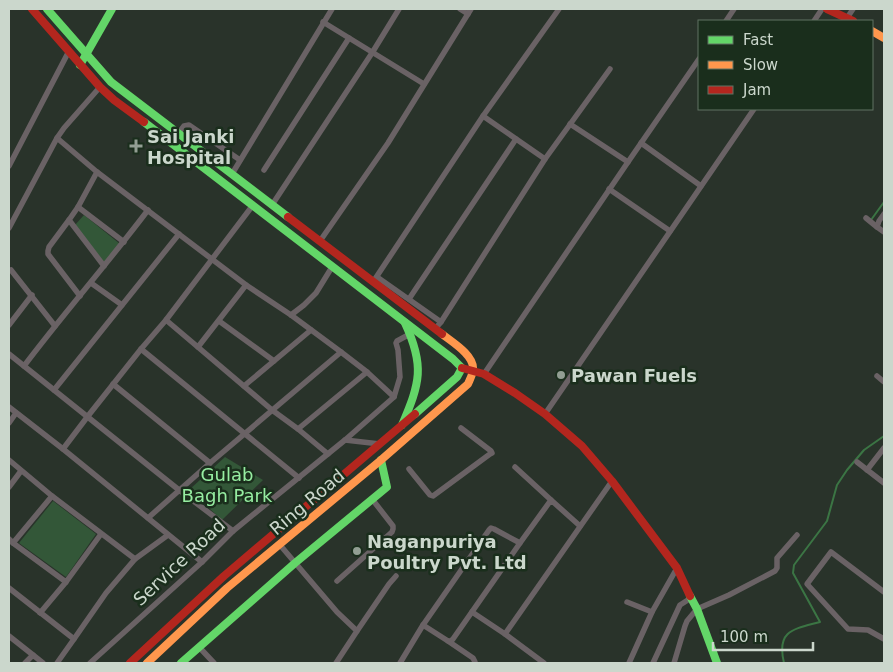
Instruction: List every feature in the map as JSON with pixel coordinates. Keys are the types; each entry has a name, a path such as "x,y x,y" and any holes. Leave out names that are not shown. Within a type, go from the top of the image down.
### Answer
{"main road":[{"path":"32,9 80,65 114,100 453,359 462,368 484,374 515,393 545,414 582,446 612,482 677,568 697,609 717,663"},
{"path":"47,9 111,82 272,205 375,280 463,350 472,359 474,371"},
{"path":"80,65 112,9"},
{"path":"827,9 850,20"},
{"path":"401,427 417,387 419,369 418,355 405,323"},
{"name":"Ring Road","path":"130,663 224,576 401,427 457,377 462,368"},
{"name":"Ring Road","path":"147,663 228,588 382,460 468,384 474,371"},
{"path":"182,663 295,562 387,487 382,460"}],"street":[{"path":"232,174 332,9"},
{"path":"272,205 399,9"},
{"path":"320,241 388,143 469,11 460,9"},
{"path":"441,322 408,299 375,280 483,116 559,9"},
{"path":"727,20 734,9"},
{"path":"815,20 822,9"},
{"path":"850,20 852,9"},
{"path":"324,22 424,84"},
{"path":"264,170 349,38"},
{"path":"9,166 69,51"},
{"path":"484,374 698,60"},
{"path":"435,329 545,159 610,69"},
{"path":"9,228 57,138 100,87"},
{"path":"545,414 753,110"},
{"path":"483,116 545,159"},
{"path":"570,124 628,162"},
{"path":"178,134 184,126 189,125 240,160"},
{"path":"57,138 96,172 246,285 341,352 367,372 394,397 400,377 396,343 410,334"},
{"path":"408,299 516,140"},
{"path":"641,143 701,186"},
{"path":"80,296 48,254 48,251 49,246 78,208 96,172"},
{"path":"610,189 670,231"},
{"path":"64,449 113,384 166,320 253,205"},
{"path":"78,208 124,242"},
{"path":"24,366 148,210"},
{"path":"884,214 879,220 871,222 884,232"},
{"path":"69,220 104,266"},
{"path":"54,390 179,234"},
{"path":"291,315 316,293 332,266"},
{"path":"12,270 54,326"},
{"path":"90,283 122,305"},
{"path":"198,347 246,285"},
{"path":"9,325 32,295"},
{"path":"166,320 272,410 328,454"},
{"path":"219,321 274,361"},
{"path":"244,386 311,330"},
{"path":"141,349 299,478"},
{"path":"148,518 341,352"},
{"path":"9,354 233,532"},
{"path":"298,429 367,372"},
{"path":"877,376 884,382"},
{"path":"113,384 210,463"},
{"name":"Service Road","path":"90,663 233,532 394,397"},
{"path":"9,407 64,449 202,562"},
{"path":"9,423 16,413"},
{"path":"410,469 430,495 433,496 492,453 461,428"},
{"path":"345,440 381,444"},
{"path":"867,470 884,448"},
{"path":"9,460 52,496 136,560"},
{"path":"858,462 884,483"},
{"path":"515,467 580,526"},
{"path":"9,487 21,471"},
{"path":"505,634 612,482"},
{"path":"52,496 11,541 66,582"},
{"path":"337,581 394,529 372,499"},
{"path":"448,641 453,639 551,500"},
{"path":"400,663 423,625 491,528 520,543"},
{"path":"40,613 66,582 101,534"},
{"path":"57,663 106,593 136,560 168,535"},
{"path":"674,663 685,626 697,609 776,571 777,558 797,536"},
{"path":"280,545 337,612 357,631"},
{"path":"884,592 831,552 807,584 848,629 868,630 884,639"},
{"path":"629,663 652,612 677,568"},
{"path":"336,663 396,576"},
{"path":"9,588 74,639"},
{"path":"653,663 680,605 691,598"},
{"path":"627,602 652,612"},
{"path":"472,612 544,663"},
{"path":"423,625 472,658 475,663"},
{"path":"9,636 43,663"},
{"path":"199,647 214,663"},
{"path":"25,663 33,656"}],"green space":[{"path":"84,215 120,244 104,262 75,225"},
{"name":"Gulab Bagh Park","path":"225,457 263,480 222,520 189,490"},
{"path":"53,501 96,534 66,577 19,543"}],"waterway":[{"path":"871,220 884,202"},
{"path":"784,663 782,652 785,637 795,629 820,622 793,573 794,565 827,521 837,485 847,470 864,450 884,436"}],"traffic: fast":[{"path":"47,9 111,82 288,217"},
{"path":"80,65 112,9"},
{"path":"144,122 453,359 462,368 457,377 415,414"},
{"path":"402,425 413,397 418,374 416,351 405,323"},
{"path":"181,663 295,563 387,487 381,460"},
{"path":"690,596 697,609 717,663"}],"traffic: slow":[{"path":"873,32 884,38"},
{"path":"147,663 227,588 381,460 468,384 473,371 470,359 462,349 442,334"}],"traffic: jam":[{"path":"32,9 100,87 144,122"},
{"path":"827,9 851,20"},
{"path":"288,217 442,334"},
{"path":"462,368 484,374 515,393 545,414 582,446 612,481 677,568 690,596"},
{"path":"130,663 224,576 415,414"}],"place":[{"name":"Sai Janki Hospital","path":"136,146"},
{"name":"Pawan Fuels","path":"561,375"},
{"name":"Naganpuriya Poultry Pvt. Ltd","path":"357,551"}]}
